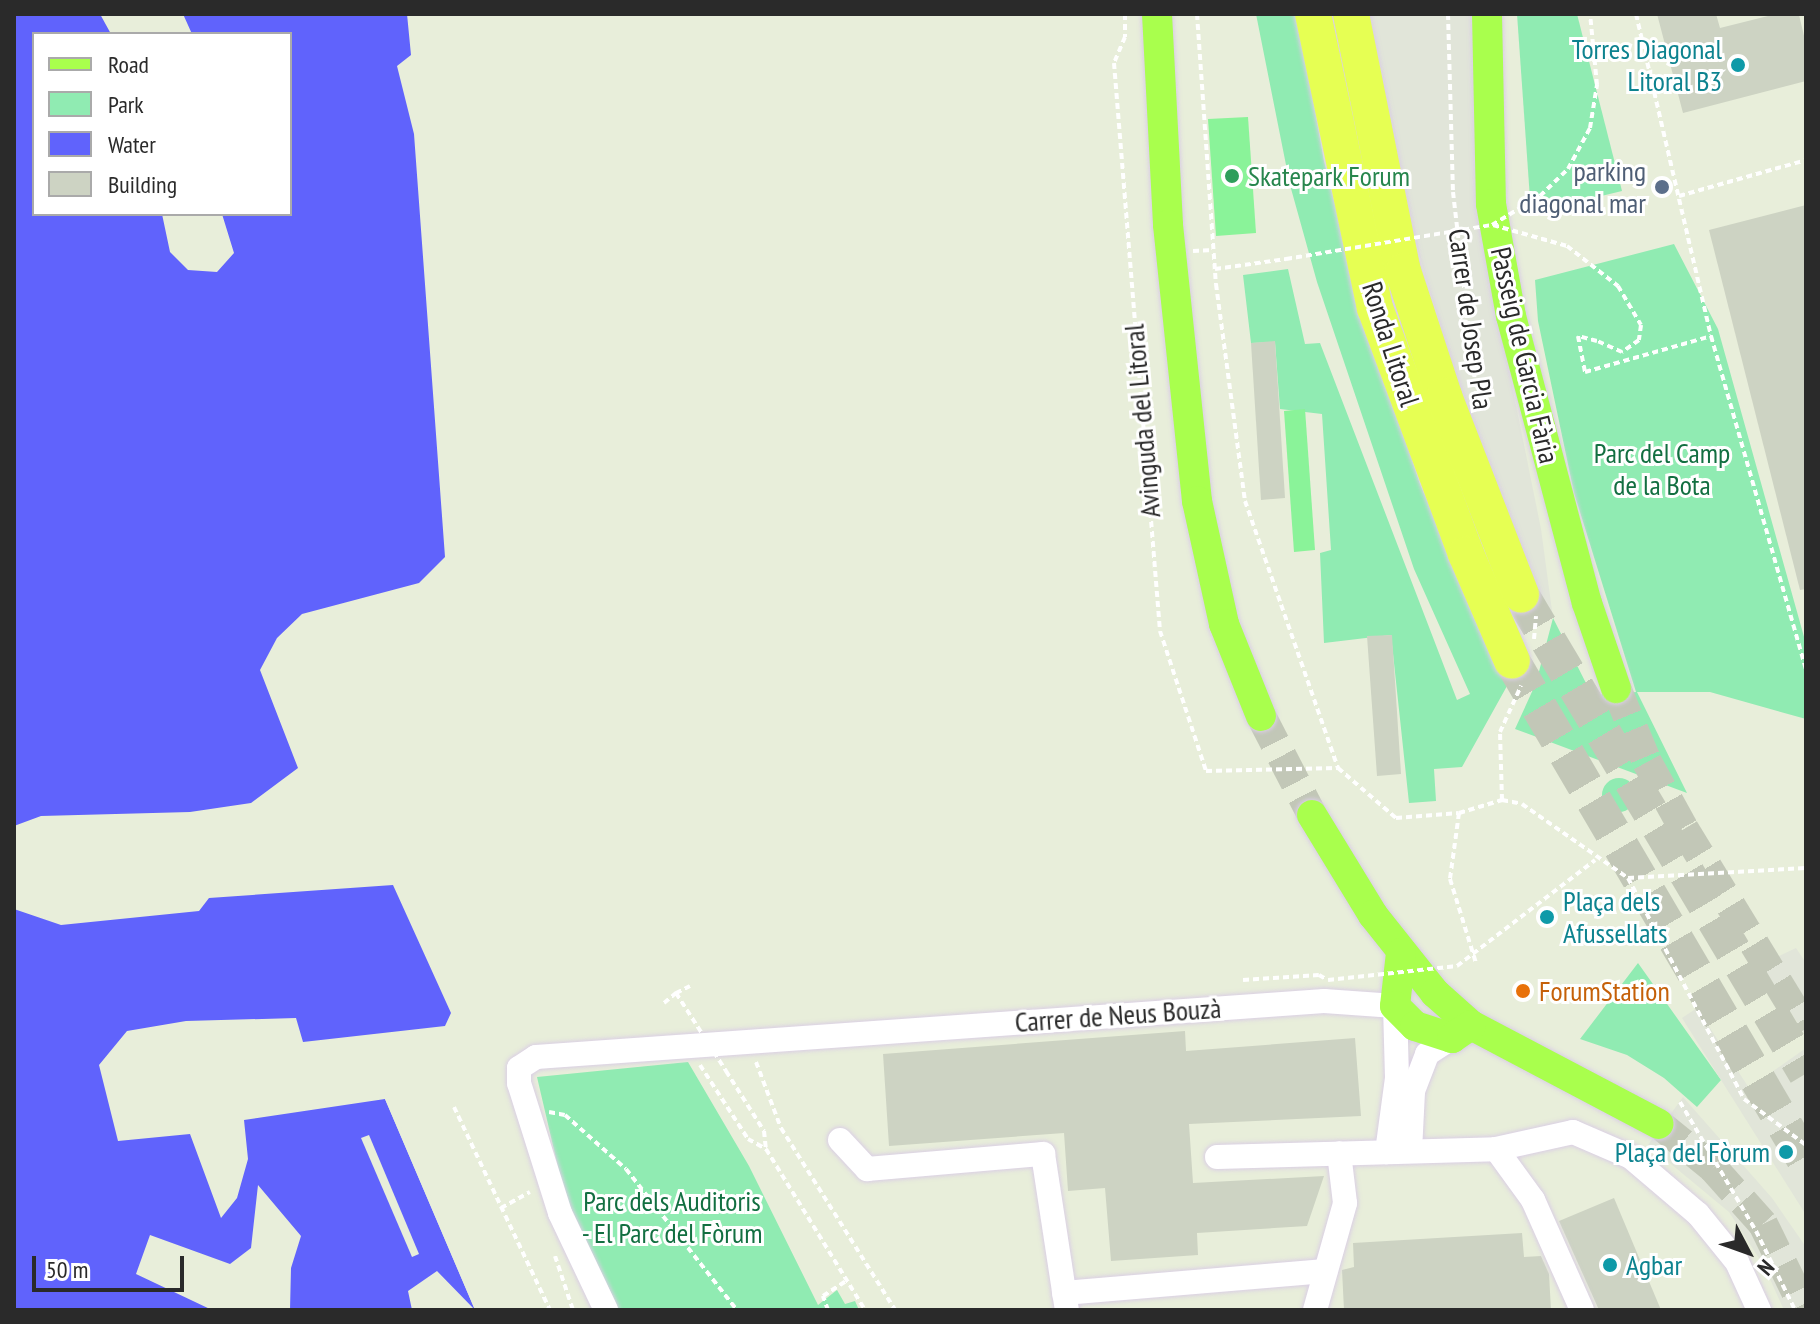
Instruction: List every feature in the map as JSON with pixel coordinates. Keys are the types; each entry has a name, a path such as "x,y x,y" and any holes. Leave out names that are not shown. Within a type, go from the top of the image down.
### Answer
{"highway":[{"name":"Ronda Litoral","path":"1313,14 1375,308 1466,554 1523,661"},
{"name":"Ronda Litoral","path":"1351,14 1403,271 1444,396 1529,600"}],"main road":[{"name":"Avinguda del Litoral","path":"1157,14 1171,266 1199,516 1236,663 1261,716"},
{"name":"Passeig de Garcia Fària","path":"1487,14 1491,204 1511,316 1587,603 1616,688"},
{"path":"1312,815 1346,875 1461,1032"},
{"path":"1401,953 1395,1006 1415,1026 1461,1032 1659,1124"}],"street":[{"name":"Carrer de Neus Bouzà","path":"526,1106 519,1068 536,1057 753,1039 1324,1001 1395,1006"},
{"path":"1395,1006 1399,1151"},
{"path":"1399,1151 1417,1079 1427,1054 1461,1032"},
{"path":"526,1106 560,1213 606,1310"},
{"path":"1217,1157 1496,1149 1573,1132 1631,1157 1698,1214 1737,1262 1759,1310"},
{"path":"840,1140 867,1169 1043,1154 1065,1302 1325,1271"},
{"path":"1496,1149 1533,1200 1582,1310"},
{"path":"1315,1310 1345,1203 1339,1153"}],"path":[{"name":"Avinguda del Litoral","path":"1125,14 1125,37 1114,63 1160,631 1206,771 1338,768"},
{"path":"1197,14 1213,250 1245,501 1338,768 1396,818 1459,813 1502,800 1522,804 1595,860 1628,878 1806,868"},
{"name":"Carrer de Josep Pla","path":"1448,14 1453,192 1482,413"},
{"path":"1215,269 1492,225 1554,185 1583,147 1597,85 1590,14"},
{"path":"1636,14 1711,336 1806,670"},
{"path":"1679,196 1806,160"},
{"path":"1492,225 1567,246 1618,286 1641,325 1639,340 1622,352 1578,336 1585,372 1711,336"},
{"path":"1191,251 1213,250"},
{"path":"1502,800 1500,732 1523,661 1529,600"},
{"path":"1459,813 1450,879 1476,963"},
{"path":"1243,980 1309,975 1328,980 1457,966 1595,860"},
{"path":"1628,878 1744,1099 1806,1145"},
{"path":"664,1003 690,986"},
{"path":"676,993 764,1131 766,1149 865,1310"},
{"path":"694,1031 706,1030"},
{"path":"753,1039 755,1058 781,1128 895,1310"},
{"path":"705,1075 748,1139 766,1149"},
{"path":"1680,1102 1756,1231 1795,1310"},
{"path":"526,1106 565,1115 626,1169 737,1310"},
{"path":"454,1107 550,1310"},
{"path":"530,1177 535,1190"},
{"path":"501,1208 527,1194"},
{"path":"552,1245 573,1310"},
{"path":"828,1310 823,1296 846,1281"}],"green space":[{"path":"1256,14 1298,14 1324,161 1358,295 1420,484 1507,686 1462,767 1434,769 1436,801 1409,803 1391,635 1324,643 1320,553 1331,550 1322,414 1280,409 1275,342 1251,343 1243,275 1288,269 1305,344 1320,343 1457,700 1470,694 1414,569 1317,282 1290,185"},
{"path":"1517,14 1577,14 1622,191 1531,213"},
{"name":"Skatepark Forum","path":"1248,117 1256,233 1216,236 1208,119"},
{"name":"Parc del Camp de la Bota","path":"1674,244 1718,329 1806,644 1806,719 1710,692 1637,692 1687,793 1515,729 1536,683 1553,618 1592,695 1636,692 1574,493 1538,321 1535,280"},
{"path":"1305,409 1315,550 1294,552 1284,411"},
{"path":"1619,778 1631,783 1636,795 1631,807 1619,812 1607,807 1602,795 1607,783"},
{"path":"1638,963 1721,1080 1697,1107 1664,1078 1627,1055 1580,1039"},
{"name":"Parc dels Auditoris - El Parc del Fòrum","path":"688,1062 749,1166 818,1305 837,1290 845,1304 855,1301 859,1310 619,1310 564,1193 537,1077"}],"shaded area":[{"name":"Parc del Camp de la Bota","path":"1369,14 1471,14 1486,257 1541,529 1553,618 1521,595 1416,244"},
{"path":"1796,948 1806,963 1806,1036 1760,965"},
{"name":"Plaça del Fòrum","path":"1697,1008 1749,1088 1806,1048 1806,1215 1682,1018"},
{"path":"1683,1097 1772,1198 1806,1247 1806,1310 1784,1310 1764,1266 1729,1212 1648,1145"}],"water":[{"path":"14,14 100,14 110,32 32,32 32,216 162,216 170,252 188,270 217,272 234,253 223,216 292,216 292,32 191,32 183,14 407,14 411,55 397,66 414,134 445,557 419,583 302,614 277,638 260,670 298,768 251,803 190,812 41,816 14,826"},
{"path":"393,885 451,1013 445,1026 303,1042 296,1018 186,1021 127,1031 99,1065 118,1141 190,1134 221,1218 237,1198 248,1159 244,1120 385,1099 475,1310 437,1271 408,1291 412,1310 290,1310 291,1268 301,1236 258,1185 251,1248 230,1264 150,1235 136,1274 212,1310 14,1310 14,909 61,925 199,911 209,898"}],"pier":[{"path":"385,1099 389,1099 479,1310 475,1310"},
{"path":"369,1135 419,1254 412,1257 361,1138"}],"building":[{"name":"Torres Diagonal Litoral B3","path":"1657,14 1716,14 1720,28 1776,14 1799,15 1806,44 1806,81 1683,113"},
{"path":"1806,205 1806,589 1800,590 1709,230"},
{"path":"1275,341 1285,498 1261,500 1251,343"},
{"path":"1392,635 1401,774 1377,776 1367,636"},
{"path":"1185,1031 1186,1051 1355,1038 1361,1116 1189,1124 1193,1183 1324,1176 1307,1226 1197,1233 1198,1255 1111,1261 1105,1188 1068,1191 1064,1133 889,1146 883,1054"},
{"name":"Agbar","path":"1614,1198 1661,1310 1599,1310 1559,1221"},
{"path":"1522,1233 1524,1257 1541,1256 1549,1274 1551,1310 1344,1310 1342,1270 1354,1267 1353,1243"}],"tunnel":[{"path":"1521,595 1806,1073"},
{"path":"1512,661 1806,1162"},
{"path":"1616,688 1647,762 1684,829 1806,1029"},
{"path":"1261,716 1312,815"},
{"path":"1659,1124 1713,1168 1763,1224 1805,1310"}],"place":[{"name":"Torres Diagonal Litoral B3","path":"1738,65"},
{"name":"Skatepark Forum","path":"1232,176"},
{"name":"parking diagonal mar","path":"1662,187"},
{"name":"Plaça dels Afussellats","path":"1547,917"},
{"name":"ForumStation","path":"1523,991"},
{"name":"Plaça del Fòrum","path":"1786,1152"},
{"name":"Agbar","path":"1610,1265"}]}
